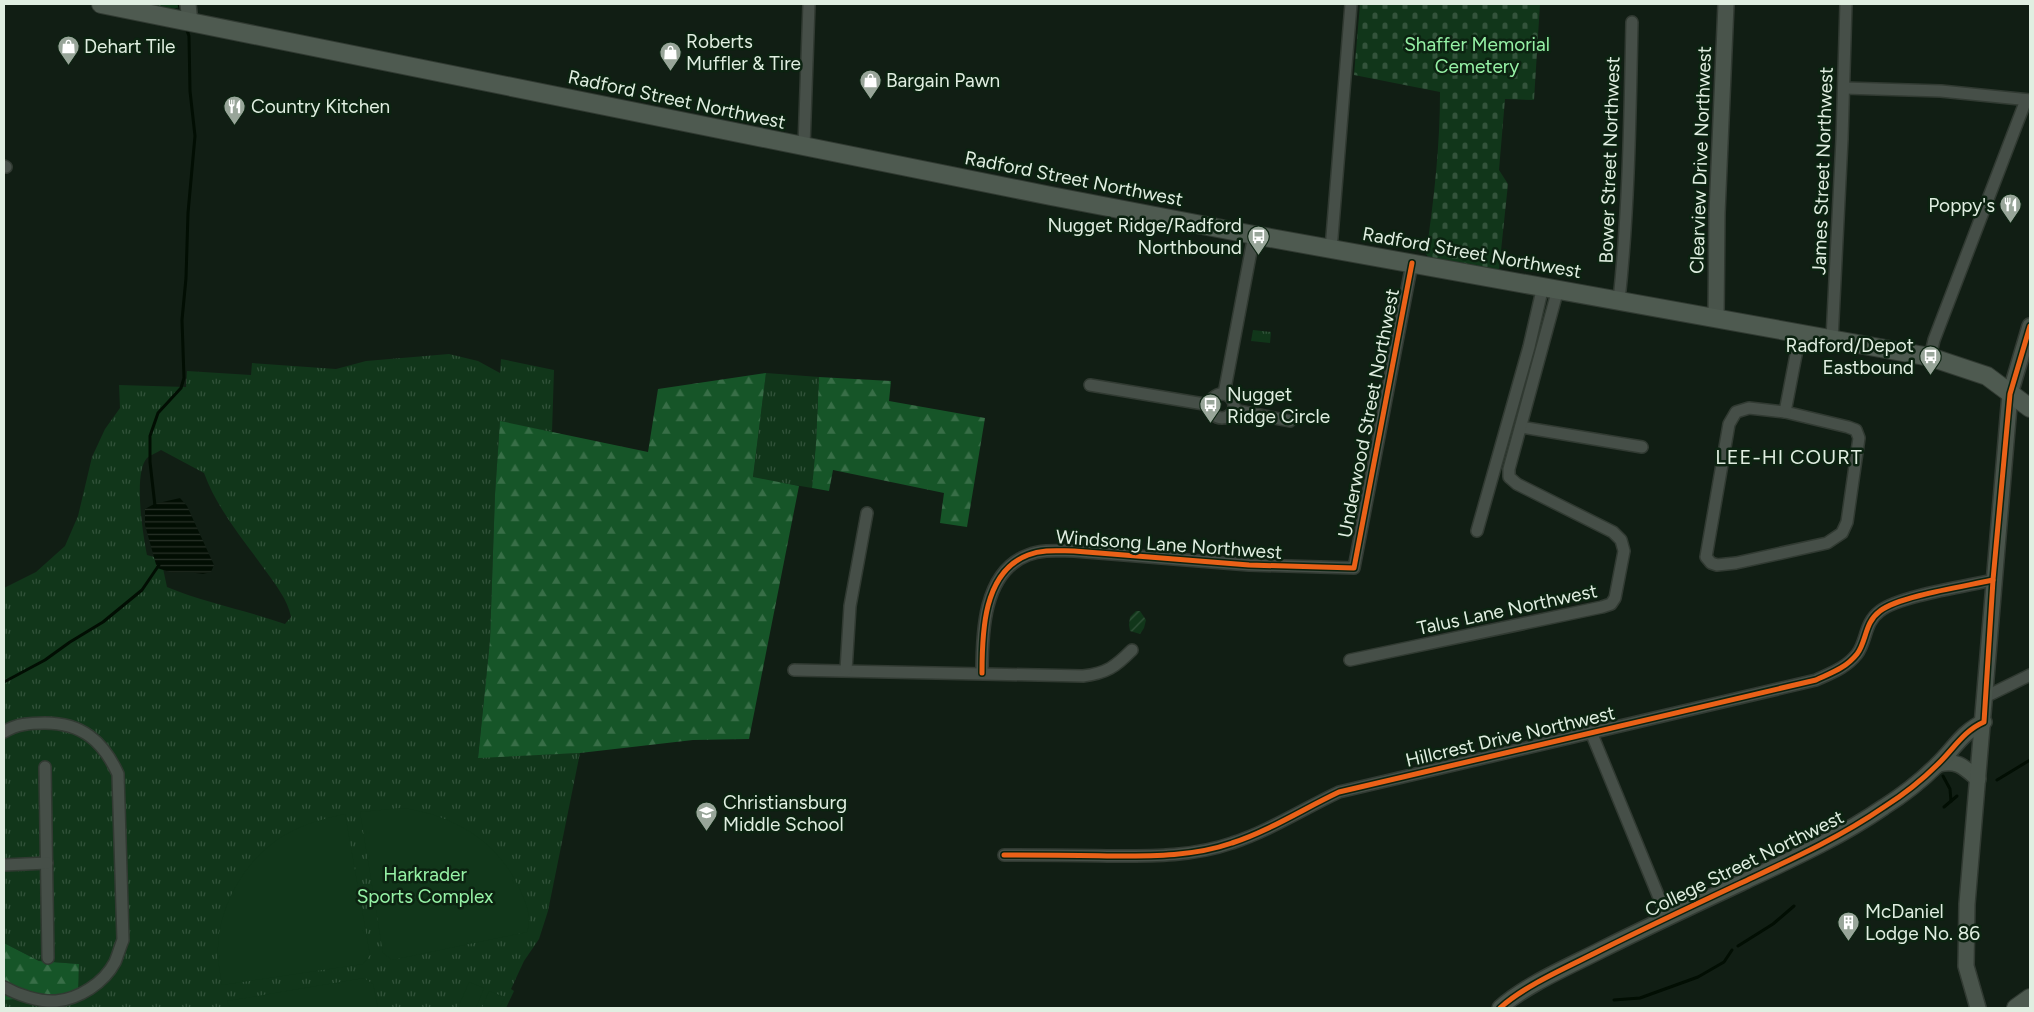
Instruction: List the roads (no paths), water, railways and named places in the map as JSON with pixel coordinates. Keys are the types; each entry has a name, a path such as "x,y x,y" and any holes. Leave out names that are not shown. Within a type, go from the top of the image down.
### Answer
{"main road":[{"name":"Radford Street Northwest","path":"101,4 1254,235 1930,357 1987,376 2030,408"},
{"path":"2016,1008 2030,998"}],"street":[{"path":"188,4 190,22"},
{"path":"804,146 809,4"},
{"path":"1331,249 1351,4"},
{"name":"Clearview Drive Northwest","path":"1716,318 1717,213 1726,4"},
{"name":"James Street Northwest","path":"1832,339 1844,88 1846,4"},
{"name":"Bower Street Northwest","path":"1619,300 1624,252 1632,22"},
{"path":"1844,88 1941,91 2028,100 1945,312 1930,357"},
{"path":"1224,394 1254,235"},
{"name":"Underwood Street Northwest","path":"1354,568 1412,263"},
{"path":"1477,531 1528,347 1550,288"},
{"name":"Talus Lane Northwest","path":"1350,660 1602,608 1611,604 1615,598 1624,551 1621,540 1614,532 1517,484 1509,477 1509,469 1521,427 1550,288"},
{"path":"1978,1008 1966,966 1967,904 1984,722 2010,394 2030,326"},
{"path":"1785,412 1800,334"},
{"path":"1090,385 1210,405"},
{"path":"1224,394 1232,398 1234,410 1226,418 1218,418 1212,413 1210,405 1216,395 1224,394"},
{"path":"1749,408 1785,412 1856,430 1859,438 1847,522 1842,533 1827,543 1736,563 1717,565 1710,563 1706,557 1729,424 1736,412 1749,408"},
{"path":"1234,410 1290,421"},
{"path":"1521,427 1642,447"},
{"path":"846,670 850,606 867,513"},
{"name":"Windsong Lane Northwest","path":"982,673 982,644 992,592 1000,575 1011,563 1028,554 1050,550 1249,565 1354,568"},
{"name":"Hillcrest Drive Northwest","path":"1004,855 1152,856 1194,852 1231,844 1257,834 1302,809 1339,792 1816,680 1841,669 1858,653 1867,626 1880,611 1896,602 1994,580"},
{"path":"794,670 1083,676 1102,674 1118,665 1132,650"},
{"path":"1985,697 2030,675"},
{"path":"4,732 12,727 34,722 58,723 77,727 100,744 112,760 118,774 123,940 114,963 100,983 77,996 55,1001 19,995 4,987"},
{"name":"College Street Northwest","path":"1500,1008 1526,990 1667,917 1791,860 1864,821 1906,792 1939,764 1962,736 1973,726 1984,722"},
{"path":"1591,732 1667,917"},
{"path":"1939,764 1948,762 1958,763 1978,779"},
{"path":"44,767 48,958"},
{"path":"4,865 47,863"}],"waterway":[{"path":"179,4 182,15"},
{"path":"155,506 150,462 150,436 158,413 181,388 184,378 182,320 186,278 188,213 195,136 190,91 189,36 186,28"},
{"path":"4,682 45,660 103,622 142,590 159,565"},
{"path":"1997,780 2030,760"},
{"path":"1943,776 1950,789 1951,801"},
{"path":"1944,807 1957,796"},
{"path":"1738,946 1773,924 1794,906"},
{"path":"1614,1000 1640,998 1698,977 1724,962 1732,950"}],"place":[{"name":"Dehart Tile","path":"68,65"},
{"name":"Roberts Muffler & Tire","path":"670,71"},
{"name":"Bargain Pawn","path":"870,99"},
{"name":"Country Kitchen","path":"235,125"},
{"name":"Poppy's","path":"2011,224"},
{"name":"Nugget Ridge/Radford Northbound","path":"1258,255"},
{"name":"Radford/Depot Eastbound","path":"1930,375"},
{"name":"Nugget Ridge Circle","path":"1211,424"},
{"name":"Christiansburg Middle School","path":"707,832"},
{"name":"McDaniel Lodge No. 86","path":"1849,941"}],"district":[{"name":"LEE-HI COURT","path":"1789,457"}],"park label":[{"name":"Shaffer Memorial Cemetery","path":"1477,55"},
{"name":"Harkrader Sports Complex","path":"425,885"}]}
